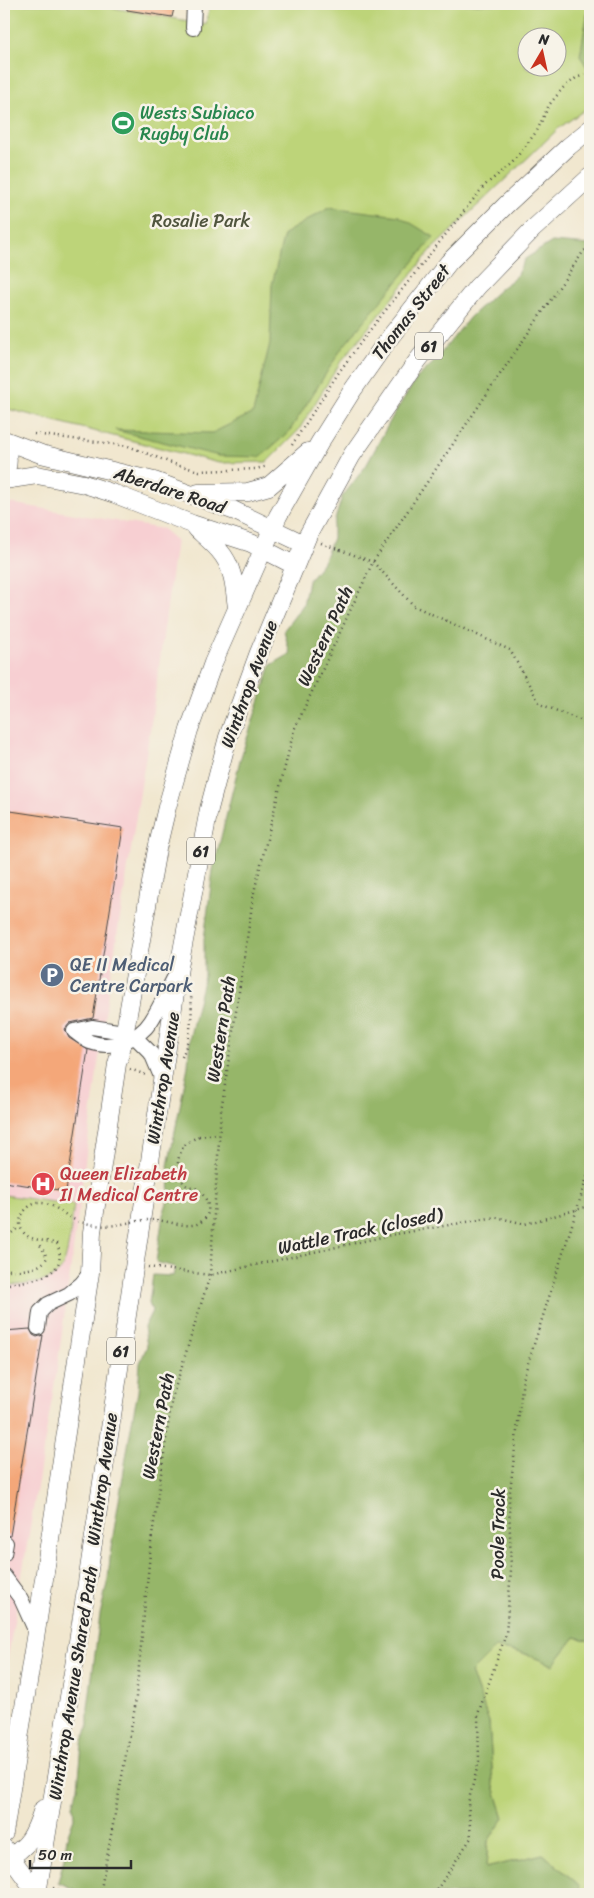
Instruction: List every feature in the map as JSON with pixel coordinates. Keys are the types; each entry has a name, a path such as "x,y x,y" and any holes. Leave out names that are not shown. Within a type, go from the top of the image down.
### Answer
{"main road":[{"name":"Thomas Street","path":"272,529 320,442 387,341 449,262 513,198 590,129"},
{"name":"Thomas Street","path":"313,545 352,455 418,360 477,287 534,229 590,177"},
{"name":"Aberdare Road","path":"4,440 41,454 137,476 190,493 313,545"},
{"path":"190,493 248,492 269,486 320,442"},
{"path":"4,445 8,455 8,464 4,475"},
{"name":"Aberdare Road","path":"4,480 37,475 59,478 115,494 192,524 251,543 294,565"},
{"path":"192,524 214,544 226,560 231,572 237,607"},
{"name":"61","path":"4,1833 90,1273 92,1232 122,1066 122,1039 157,849 192,721 213,663 272,529"},
{"name":"Winthrop Avenue","path":"44,1891 57,1774 144,1264 156,1078 180,967 209,809 228,737 258,655 294,565 313,545"},
{"path":"44,1891 30,1884 6,1854 19,1852 35,1832 57,1774"}],"lane":[{"path":"193,28 194,4"},
{"path":"122,1039 152,1021 180,967"},
{"path":"122,1039 151,1053 156,1078"},
{"path":"38,1328 40,1312 48,1304 69,1294 90,1273"},
{"path":"4,1576 25,1606 36,1632"}],"path":[{"name":"Western Path","path":"100,1894 135,1707 151,1542 172,1398 210,1275 218,1134 254,892 294,730 374,562 583,252 590,246"},
{"path":"32,433 128,446 174,464 199,470 256,469"},
{"path":"313,545 374,562 414,606 510,650 540,704 590,724"},
{"path":"181,1059 188,1043 192,1007 191,994"},
{"path":"122,1066 156,1078"},
{"path":"4,1285 34,1280 51,1273 59,1262 60,1253 57,1244 34,1239 26,1235 21,1229 21,1218 24,1210 32,1204 40,1202 50,1205 76,1221 108,1227 153,1219 193,1225 202,1222 208,1214 205,1196 186,1184 180,1177 178,1156 184,1145 199,1136 218,1134"},
{"name":"Poole Track","path":"434,1894 471,1838 468,1803 479,1761 478,1714 506,1634 511,1570 509,1500 523,1379 579,1208 590,1168"},
{"name":"Wattle Track (closed)","path":"144,1264 210,1275 391,1235 496,1217 526,1224 590,1206"},
{"path":"155,1222 156,1213"},
{"path":"4,1239 18,1228"},
{"path":"4,1269 11,1271 24,1269 40,1266 46,1262 47,1257 39,1242"},
{"path":"44,1891 53,1894"},
{"path":"44,1891 71,1894"}],"shaded area":[{"name":"Queen Elizabeth II Medical Centre","path":"4,502 163,529 176,540 152,717 107,999 57,1369 4,1680"}],"green space":[{"name":"Rosalie Park","path":"4,4 90,4 206,24 210,4 590,4 590,106 559,128 432,249 340,363 298,431 267,462 219,463 4,408"},
{"path":"590,4 590,72 580,56"},
{"path":"329,207 399,216 434,237 342,348 289,432 260,457 219,456 115,430 212,433 253,413 270,343 272,285 284,234"},
{"path":"552,242 590,245 590,1641 575,1637 553,1665 523,1653 495,1648 471,1672 489,1722 493,1783 504,1818 488,1841 486,1868 543,1854 579,1885 581,1894 84,1894 58,1882 67,1837 74,1818 73,1805 78,1788 82,1744 88,1726 88,1708 100,1615 108,1579 111,1548 138,1392 140,1363 147,1346 144,1327 152,1311 149,1303 153,1275 173,1276 175,1267 156,1262 163,1215 169,1197 170,1174 168,1166 188,1066 190,1036 204,976 204,939 213,870 240,760 271,665 290,654 284,630 303,605 308,581 323,562 333,538 333,526 342,497 366,466 394,414 417,378 433,363 470,317 501,288 515,278 525,259"},
{"path":"4,1195 74,1205 65,1259 63,1266 55,1276 41,1282 4,1285"},
{"path":"575,1637 590,1641 590,1894 581,1894 579,1885 543,1854 486,1868 488,1841 504,1818 493,1783 489,1722 471,1672 495,1647 523,1653 553,1665"}],"building":[{"path":"127,4 175,4 172,17 127,10"},
{"name":"QE II Medical Centre Carpark","path":"4,810 123,828 93,1018 70,1023 65,1029 69,1038 88,1050 66,1191 4,1182"},
{"path":"30,1329 33,1335 37,1337 43,1335 10,1536 4,1535 4,1331"}],"place":[{"name":"Wests Subiaco Rugby Club","path":"123,123"},
{"name":"QE II Medical Centre Carpark","path":"52,975"},
{"name":"Queen Elizabeth II Medical Centre","path":"43,1184"}]}
